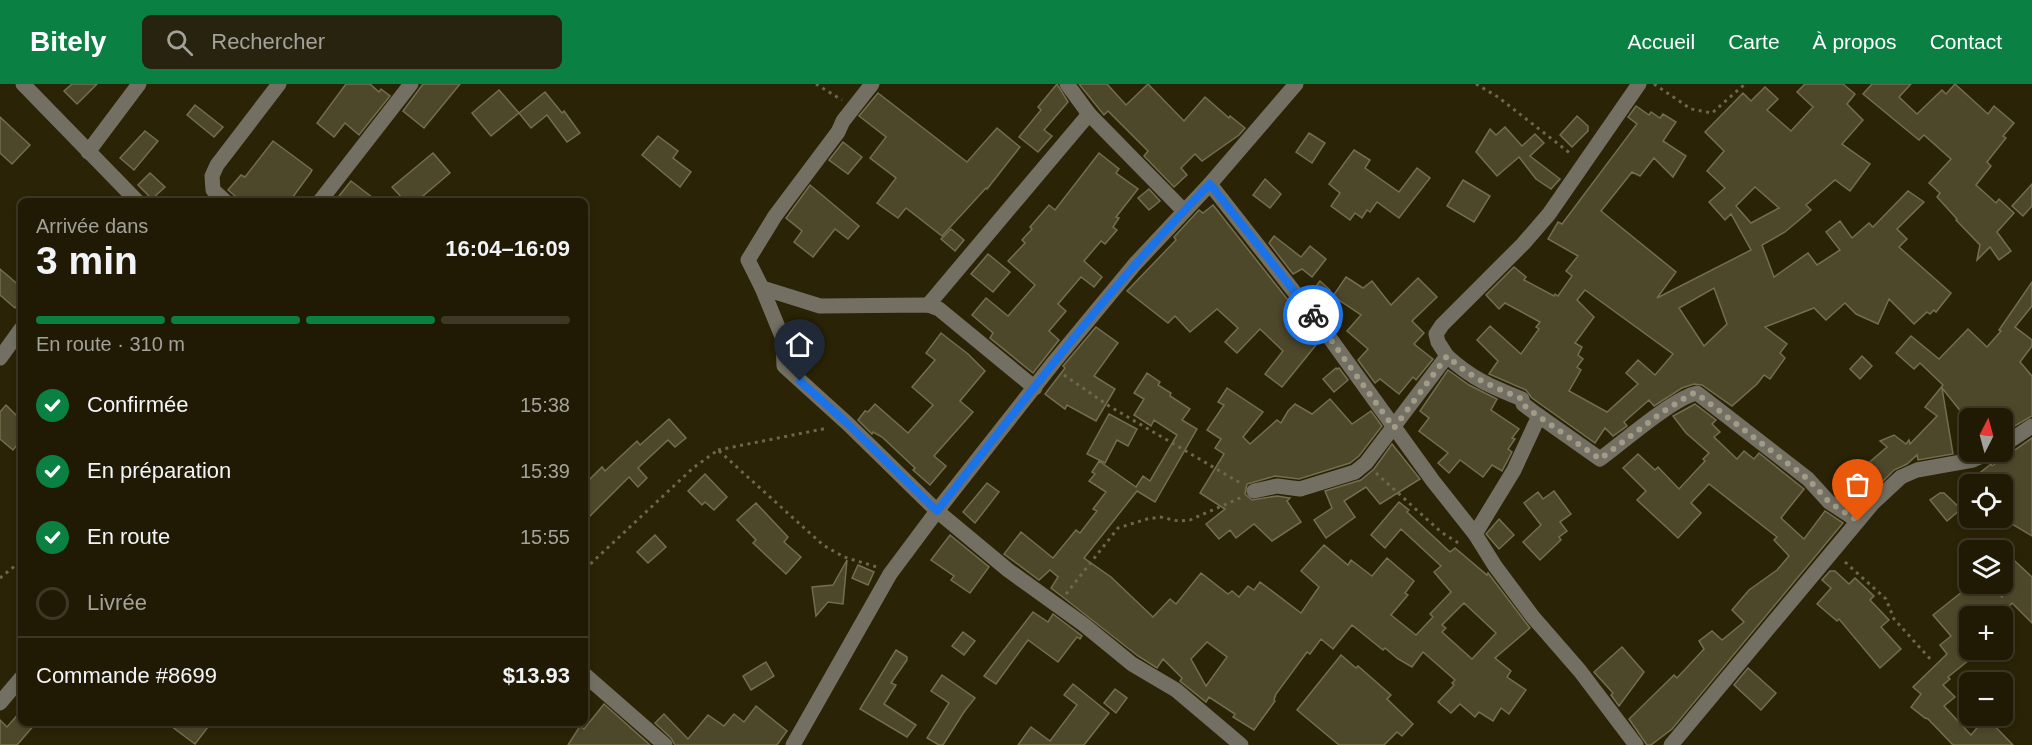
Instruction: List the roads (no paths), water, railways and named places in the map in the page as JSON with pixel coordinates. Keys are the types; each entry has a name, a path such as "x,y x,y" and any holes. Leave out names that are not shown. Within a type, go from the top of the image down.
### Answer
{"street":[{"path":"23,84 127,197"},
{"path":"88,152 139,84"},
{"path":"222,198 213,190 212,176 217,165 279,84"},
{"path":"322,198 411,84"},
{"path":"872,84 775,216 748,260 783,339 784,366 848,424 937,511 1008,570 1083,624 1132,664 1176,690 1241,745"},
{"path":"1067,84 1089,114 1184,211"},
{"path":"793,745 890,574 937,511 1135,264 1210,184 1296,84"},
{"path":"1639,84 1549,214 1523,244 1442,325 1436,334 1438,342 1447,356 1464,372 1481,382 1522,399 1523,404 1600,459 1664,411 1696,393 1808,479 1829,502 1858,521"},
{"path":"928,305 1089,114"},
{"path":"1210,184 1310,311 1394,428 1475,534 1527,609 1580,671 1636,745"},
{"path":"762,288 820,306 928,305 939,309 1035,388"},
{"path":"0,358 18,333"},
{"path":"1254,491 1277,486 1300,489 1354,472 1366,463 1447,356"},
{"path":"1475,534 1514,470 1539,416"},
{"path":"2013,439 2032,426"},
{"path":"1671,745 1873,503 1901,477 1917,470 1961,462"},
{"path":"588,678 665,745"},
{"path":"0,703 18,682"}]}
